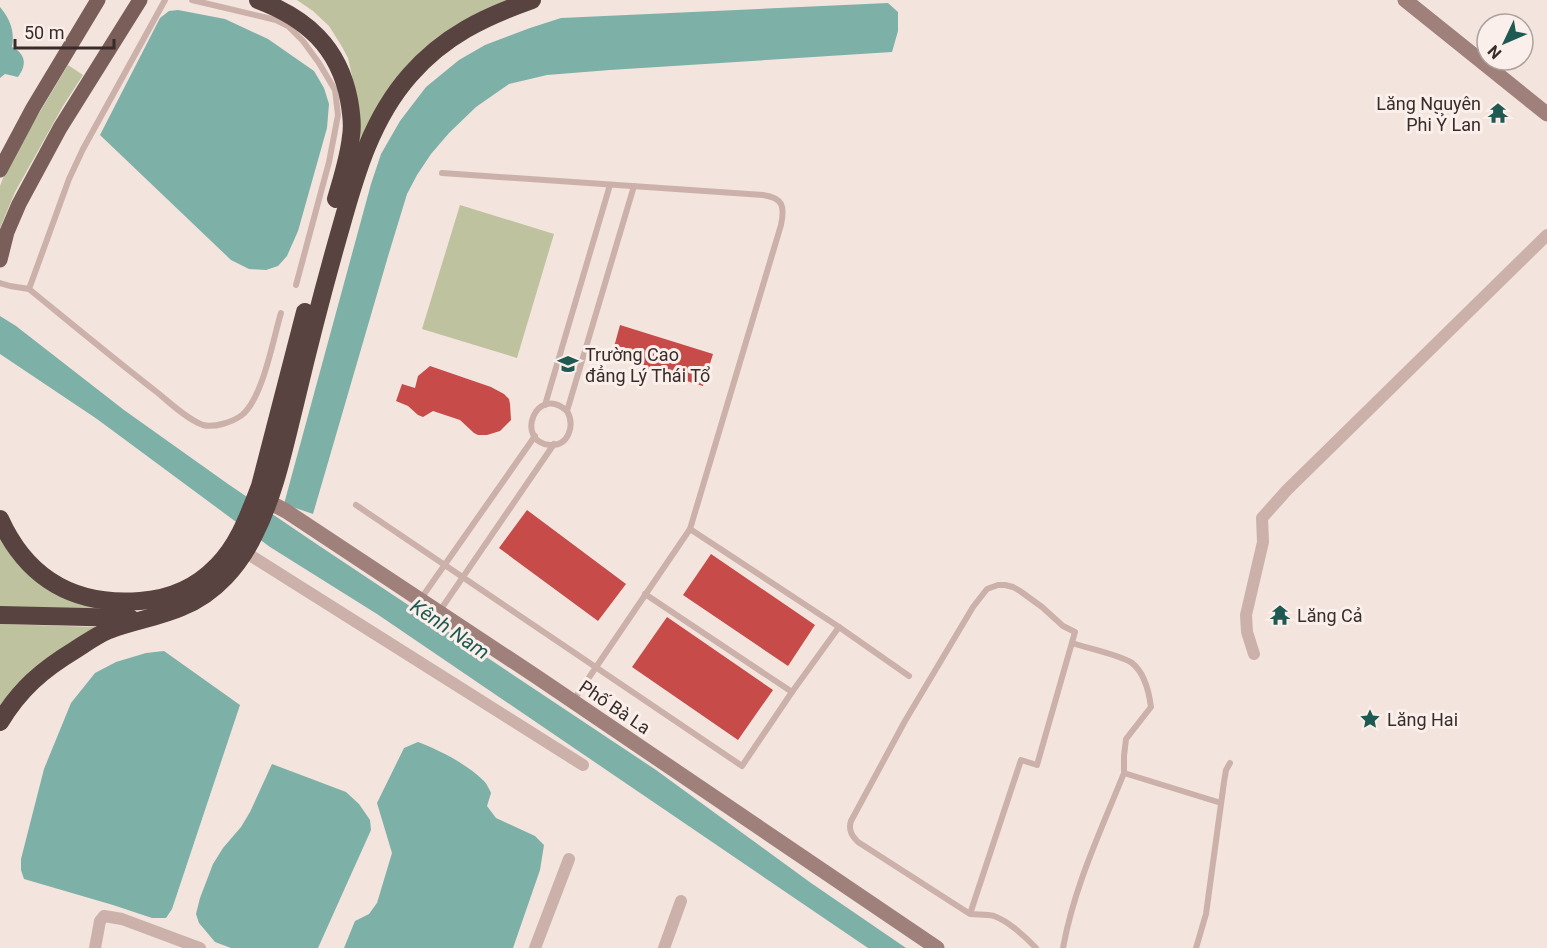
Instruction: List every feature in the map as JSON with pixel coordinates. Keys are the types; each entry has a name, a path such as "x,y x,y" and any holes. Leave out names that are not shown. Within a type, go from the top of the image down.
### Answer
{"highway":[{"path":"0,519 17,551 43,576 74,594 117,602 154,600 173,596 186,590 203,579 256,531 288,376 351,135 346,83 340,66 332,54 311,29 294,17 258,0"},
{"path":"264,494 282,454 354,181 386,106 410,75 446,42 497,12 532,0"},
{"path":"0,723 15,701 38,675 95,637 109,630 181,608 209,592 222,580 241,546"},
{"path":"0,615 145,618"}],"main road":[{"path":"0,170 33,108 98,0"},
{"path":"0,260 19,204 60,128 140,0"}],"street":[{"path":"1405,0 1547,114"},
{"path":"1254,654 1247,632 1246,615 1263,542 1262,518 1547,235"},
{"name":"Phố Bà La","path":"264,494 937,948"},
{"path":"241,546 583,765"},
{"path":"535,948 569,859"},
{"path":"664,948 681,901"},
{"path":"95,948 100,921 104,916 122,919 200,948"}],"lane":[{"path":"29,289 69,179 83,149 165,0"},
{"path":"192,0 276,20 288,26 303,41 335,90 338,115 329,162 296,285"},
{"path":"442,172 763,195 780,200 782,205 781,225 690,529 572,702"},
{"path":"545,405 610,184"},
{"path":"567,411 634,186"},
{"path":"0,283 29,289 132,374 191,418 204,425 216,425 230,421 241,416 252,404 264,374 281,313"},
{"path":"556,404 567,411 571,430 563,441 555,444 543,443 535,436 531,420 538,409 545,405 556,404"},
{"path":"420,600 535,436"},
{"path":"439,613 555,444"},
{"path":"356,505 742,766 839,627"},
{"path":"690,529 909,676"},
{"path":"970,914 1021,760 1037,765 1075,632 1063,626 1020,591 1005,585 987,589 973,607 905,721 849,825 850,833 858,842 970,914 997,917 1026,937 1036,948"},
{"path":"645,594 792,692"},
{"path":"1063,948 1067,925 1092,852 1124,773 1126,739 1151,707 1146,683 1132,663 1072,643"},
{"path":"1196,948 1206,914 1226,770 1230,764"},
{"path":"1124,773 1221,803"}],"green space":[{"path":"297,0 506,0 453,28 350,172 355,89 348,58 329,26"},
{"path":"68,65 83,75 15,192 0,228 0,186 8,165"},
{"path":"460,205 554,234 517,358 422,329"},
{"path":"0,537 21,567 76,601 109,612 0,609"},
{"path":"0,624 98,627 0,711"}],"water":[{"path":"888,3 898,12 898,31 892,52 547,75 509,84 476,107 431,154 407,194 313,514 284,504 381,154 400,121 426,87 459,60 485,45 561,18"},
{"path":"0,7 11,26 12,47 20,53 24,60 18,77 5,74 0,78"},
{"path":"178,10 225,19 268,39 314,71 324,88 329,104 327,128 298,231 287,256 278,266 266,270 249,269 231,260 100,135 160,18 169,11"},
{"name":"Kênh Nam","path":"0,316 124,410 228,484 656,770 811,883 906,948 868,948 377,614 270,547 97,419 0,354"},
{"path":"164,651 240,705 172,909 166,918 152,918 24,879 21,859 44,769 71,703 95,673 116,662 146,653"},
{"path":"418,742 452,758 477,775 485,782 491,793 487,806 496,818 535,836 544,845 540,870 513,948 344,948 355,921 369,914 377,903 392,853 377,803 404,748"},
{"path":"272,764 346,792 359,804 370,820 371,830 318,948 231,948 215,942 199,923 196,914 213,864 250,812"}],"building":[{"path":"620,325 713,354 703,386 611,358"},
{"path":"430,366 491,387 504,394 509,399 511,420 500,431 478,435 460,420 433,411 423,417 408,406 396,401 402,384 415,388 418,376"},
{"path":"527,510 626,584 598,621 499,548"},
{"path":"711,554 815,625 788,666 683,595"},
{"path":"667,617 773,690 738,740 632,667"}],"place":[{"name":"Lăng Nguyên Phi Ỷ Lan","path":"1498,113"},
{"name":"Trường Cao đẳng Lý Thái Tổ","path":"568,364"},
{"name":"Lăng Cả","path":"1280,615"},
{"name":"Lăng Hai","path":"1370,719"}]}
